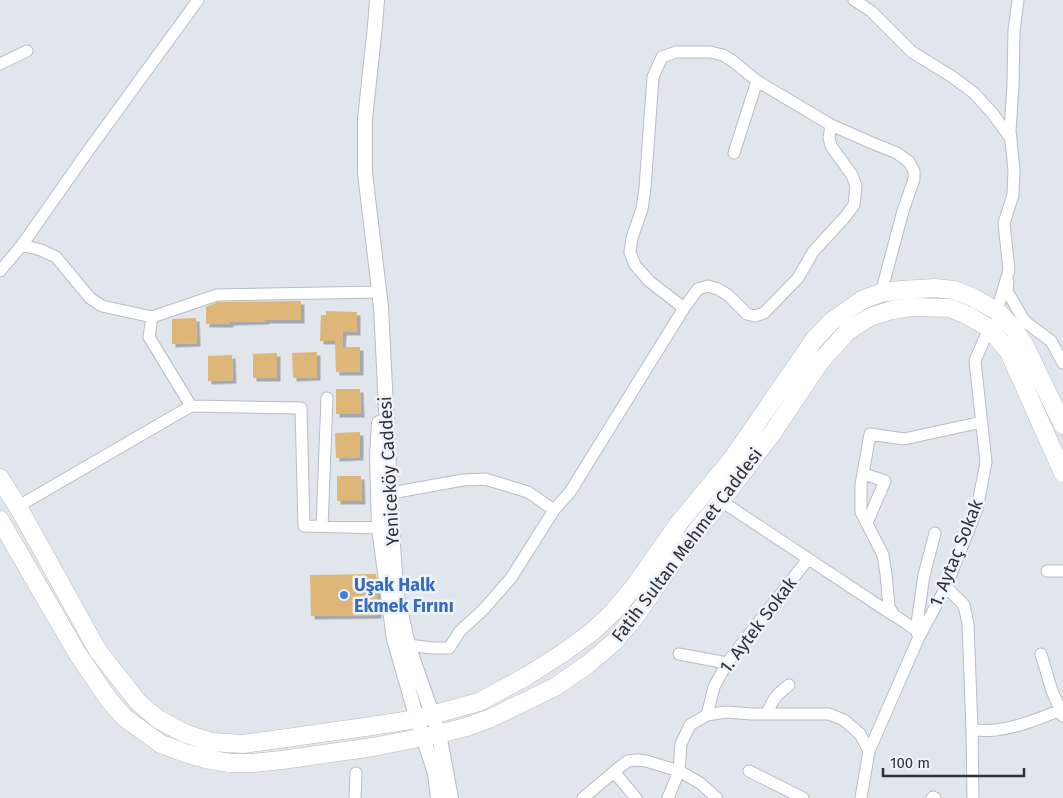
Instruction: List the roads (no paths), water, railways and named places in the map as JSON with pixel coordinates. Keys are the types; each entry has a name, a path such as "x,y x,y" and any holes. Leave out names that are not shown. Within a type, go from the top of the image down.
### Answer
{"main road":[{"name":"Fatih Sultan Mehmet Caddesi","path":"0,478 98,651 138,702 158,719 184,733 211,742 243,744 425,717 479,702 527,676 563,653 593,631 613,612 634,587 679,523 732,459 814,340 832,321 862,300 881,293 935,288 954,290 972,297 996,311 1014,328 1025,346 1063,425"},
{"name":"Fatih Sultan Mehmet Caddesi","path":"0,520 78,653 109,700 125,718 161,744 185,753 230,763 253,763 373,747 466,727 491,718 555,687 587,665 614,642 638,613 680,552 773,432 820,362 848,331 870,317 892,310 911,307 950,308 968,315 988,328 1009,352 1063,473"},
{"path":"988,328 996,311"}],"street":[{"path":"0,270 22,245 198,0"},
{"path":"376,0 365,119 365,173 381,307 384,382"},
{"path":"854,0 871,11 912,52 974,93 993,114 1011,139"},
{"path":"1018,0 1014,30 1010,131 1014,170 1013,195 1004,223 1009,270 1007,291 1016,308 1028,324 1050,341 1063,363"},
{"path":"0,64 26,51"},
{"path":"684,308 644,275 635,265 630,252 632,238 642,209 645,188 653,77 662,57 676,52 710,52 722,55 757,80 831,125 897,153 909,162 914,171 914,179 881,293"},
{"path":"734,153 757,80"},
{"path":"408,645 450,648 460,631 483,610 512,578 554,510 570,492 684,308 698,289 708,286 718,289 728,295 746,314 755,316 764,313 798,278 813,252 846,217 854,204 856,186 852,175 831,146 829,138 831,125"},
{"path":"22,245 41,250 56,257 90,298 102,306 152,317 217,295 379,292"},
{"path":"996,311 1009,270"},
{"path":"152,317 149,337 191,406"},
{"name":"1. Aytaç Sokak","path":"861,798 869,751 917,634 946,587 977,509 986,462 975,361 988,328"},
{"name":"Yeniceköy Caddesi","path":"384,382 391,493 385,528 396,591 425,717"},
{"name":"Yeniceköy Caddesi","path":"384,382 380,387 377,456 394,639 425,717 450,798"},
{"path":"322,526 327,398"},
{"path":"17,506 191,406 301,408 304,526 385,528"},
{"path":"894,616 889,607 883,555 861,512 861,485 870,434 904,439 982,422"},
{"path":"864,474 885,481 867,523"},
{"path":"391,493 463,480 485,479 528,492 554,510"},
{"path":"721,501 894,616 917,634"},
{"path":"917,634 924,576 934,533"},
{"name":"1. Aytek Sokak","path":"707,715 714,687 727,663 808,559"},
{"path":"1047,571 1063,571"},
{"path":"946,587 964,605 968,624 973,798"},
{"path":"680,654 727,663"},
{"path":"972,730 995,730 1042,719 1062,712 1052,691 1041,654"},
{"path":"767,714 772,701 780,691 789,685"},
{"path":"668,798 679,771 681,744 690,725 707,715 726,712 829,714 844,720 860,734 869,751"},
{"name":"Yeniceköy Caddesi","path":"431,736 438,798"},
{"path":"583,798 628,761 646,761 679,771 700,783 717,798"},
{"path":"749,771 803,798"},
{"path":"614,772 636,798"},
{"path":"355,798 356,773"}],"place":[{"name":"Uşak Halk Ekmek Fırını","path":"344,595"}]}
